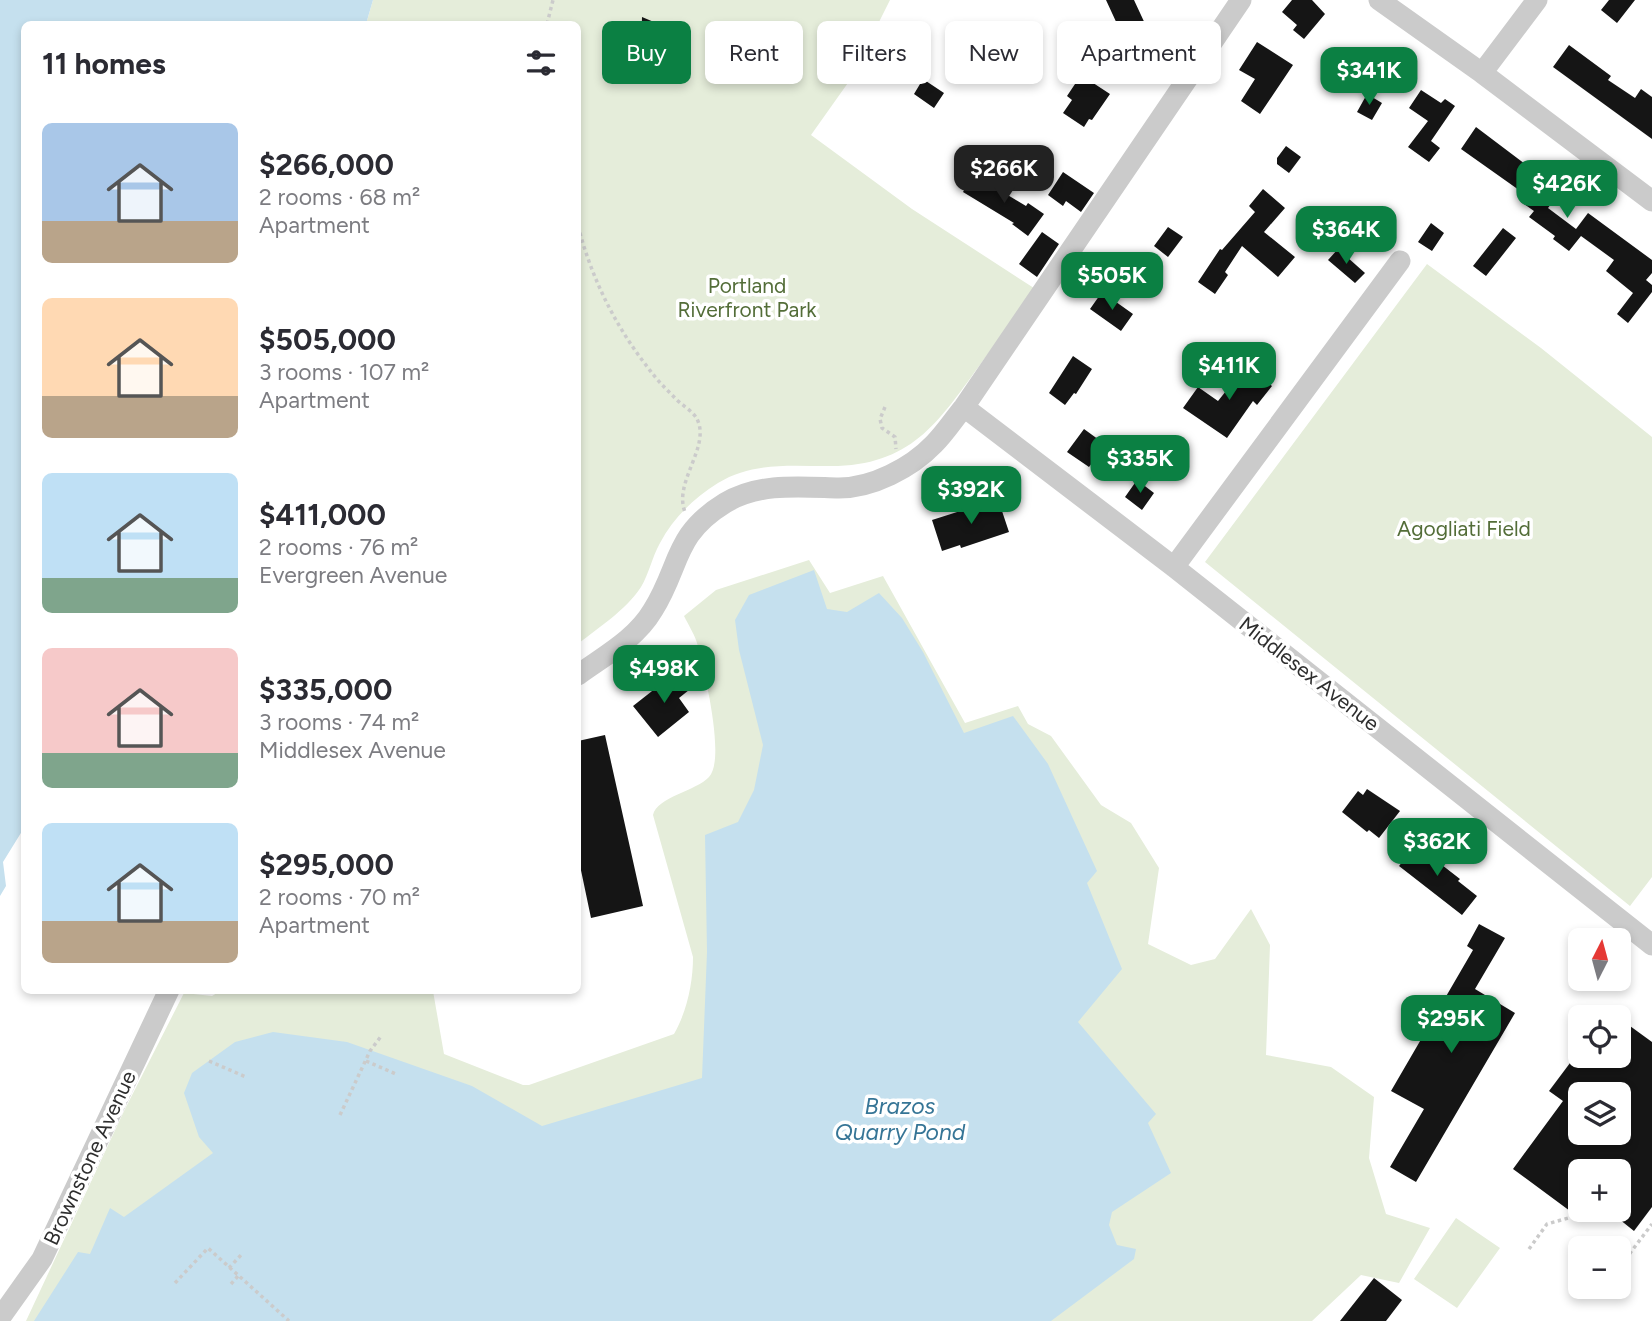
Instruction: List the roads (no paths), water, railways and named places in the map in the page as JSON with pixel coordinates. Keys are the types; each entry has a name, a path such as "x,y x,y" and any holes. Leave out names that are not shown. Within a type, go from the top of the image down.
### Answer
{"street":[{"path":"581,673 625,642 644,624 660,598 684,540 716,509 738,496 764,490 802,486 852,487 880,479 912,461 933,445 964,407 1241,0"},
{"path":"1378,0 1650,194"},
{"path":"1482,73 1537,0"},
{"path":"1174,567 1400,261"},
{"name":"Middlesex Avenue","path":"964,407 1174,567 1652,945"},
{"name":"Brownstone Avenue","path":"0,1318 42,1259 167,994"}],"water":[{"path":"0,0 373,0 367,21 21,21 21,833 3,862 6,886 0,896"},
{"name":"Brazos Quarry Pond","path":"814,570 827,609 847,612 879,593 902,618 923,652 964,733 1013,716 1048,764 1097,871 1087,883 1122,969 1078,1022 1156,1114 1148,1123 1171,1173 1112,1212 1109,1225 1117,1245 1136,1249 1134,1259 1051,1321 34,1321 78,1252 90,1254 110,1208 124,1217 213,1153 199,1137 184,1093 192,1073 235,1042 273,1032 347,1042 472,1086 542,1126 702,1078 707,952 705,835 738,822 754,790 763,745 739,650 735,620 749,595"}],"park label":[{"name":"Portland Riverfront Park","path":"747,298"},
{"name":"Agogliati Field","path":"1464,529"}]}
